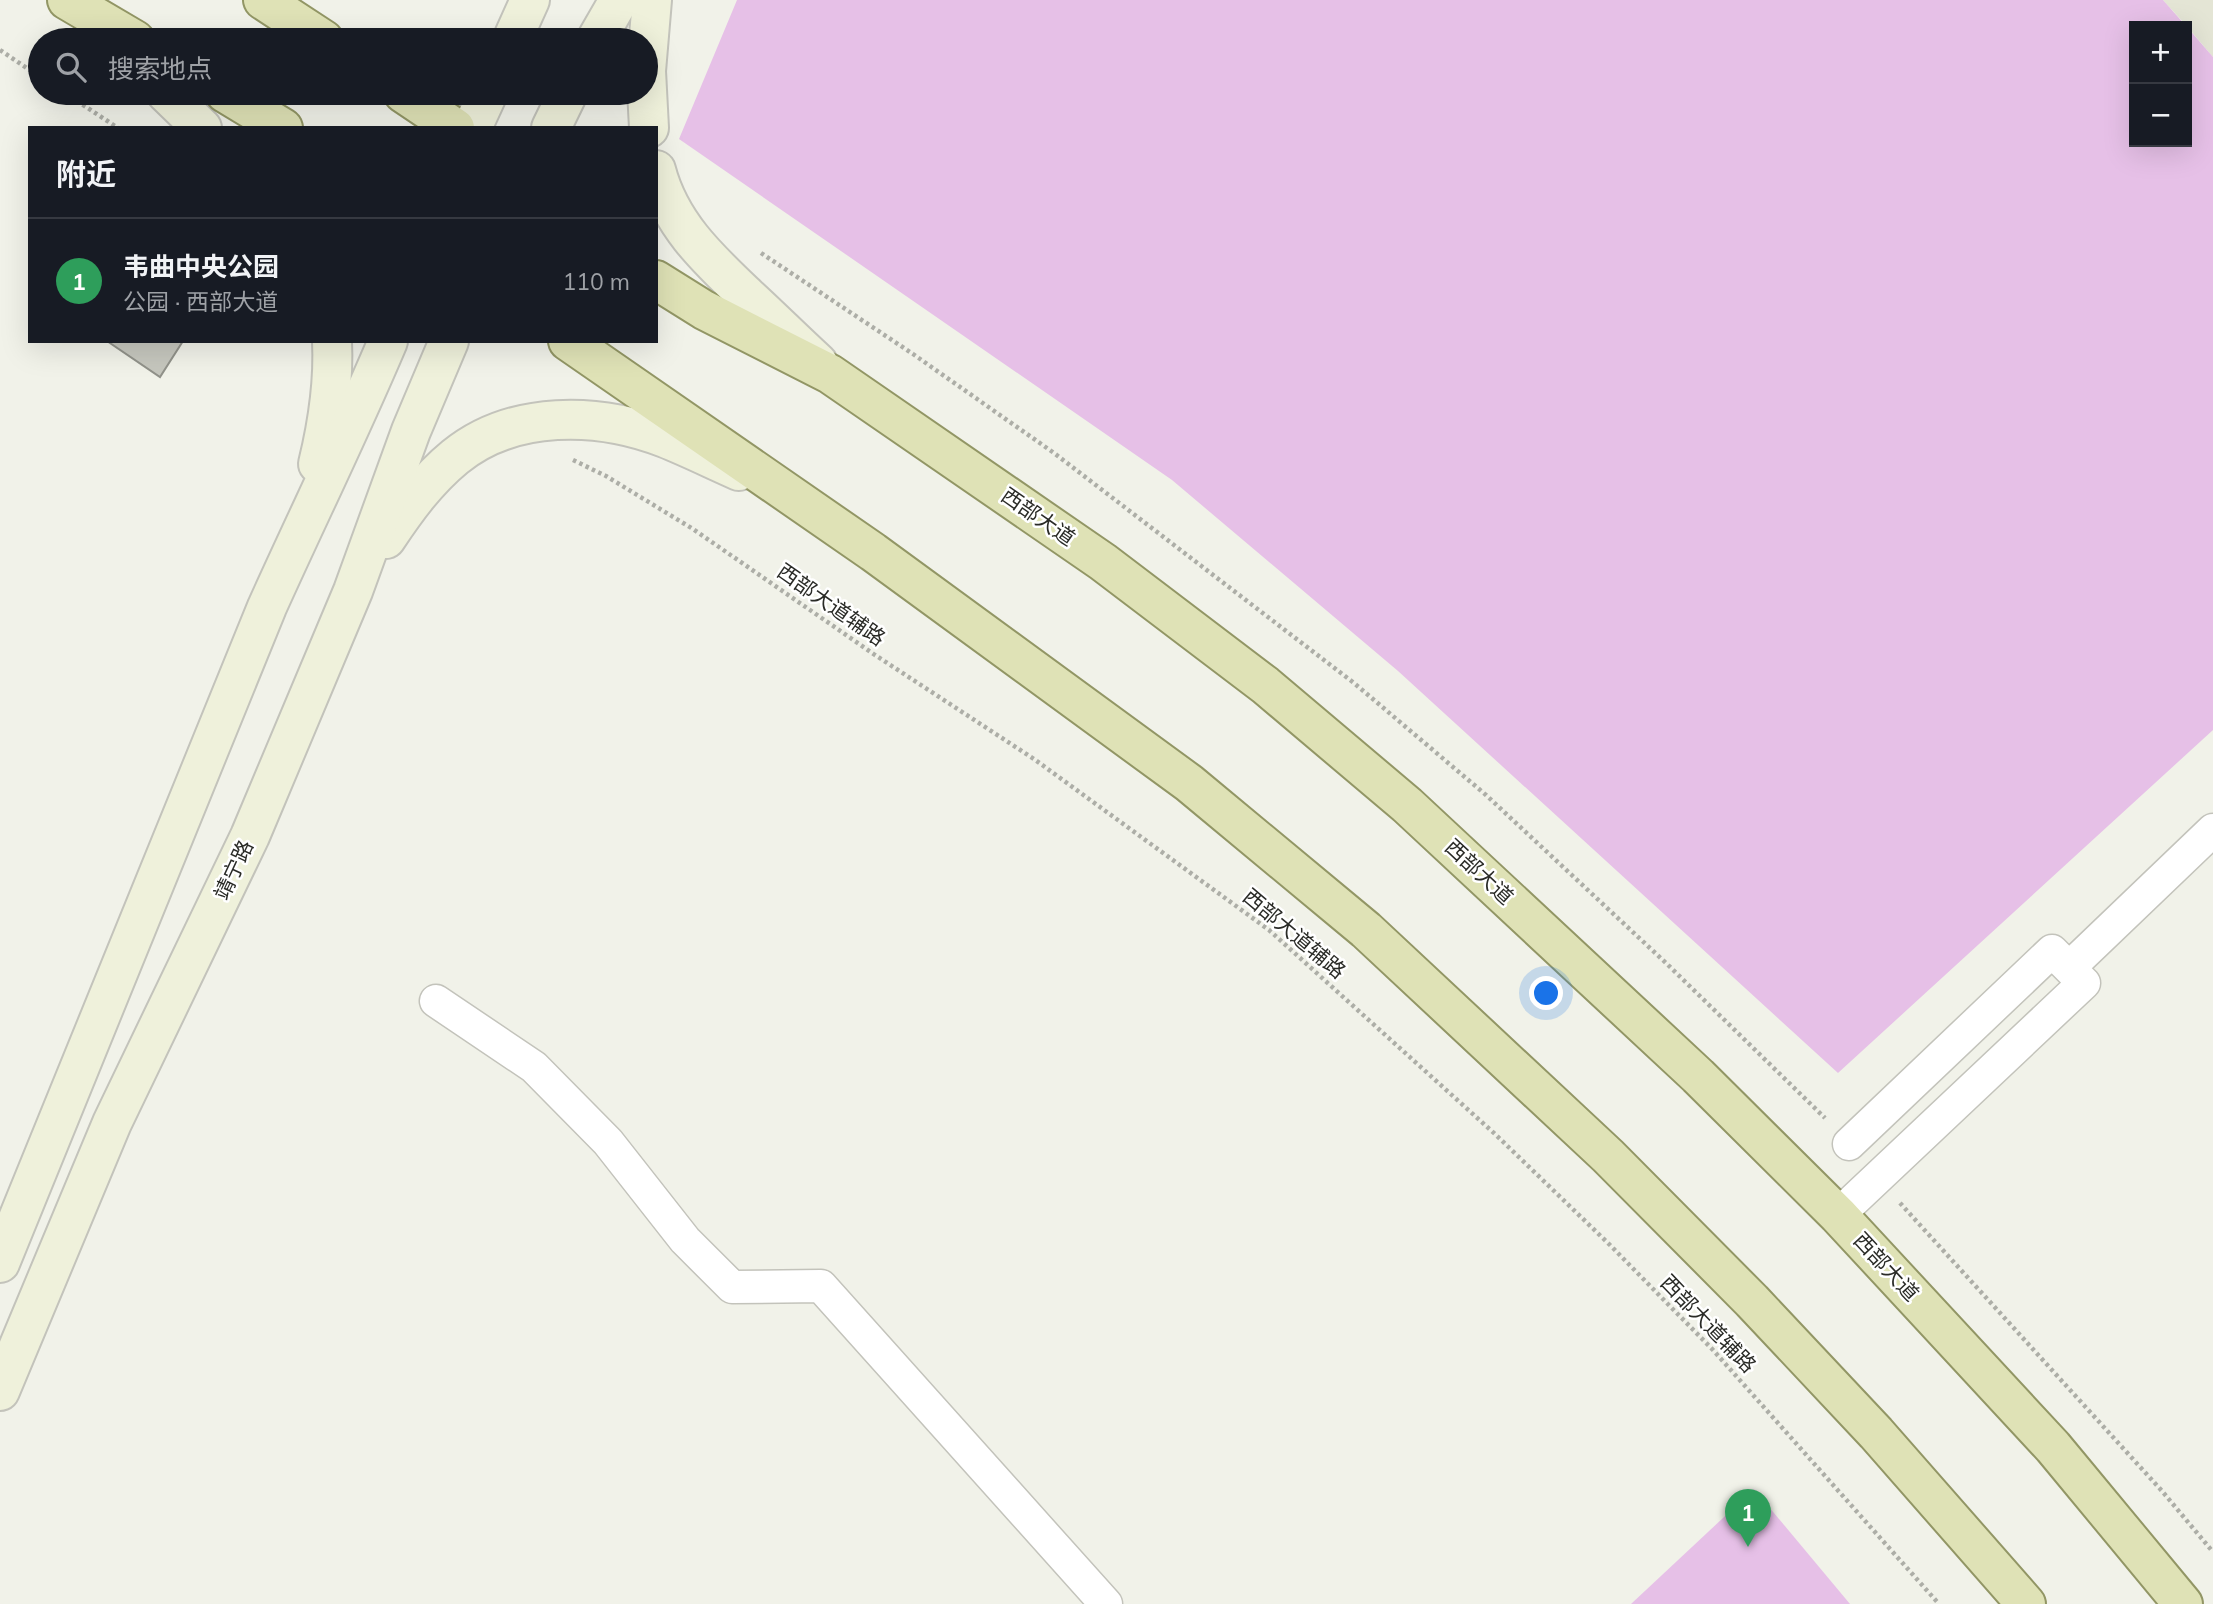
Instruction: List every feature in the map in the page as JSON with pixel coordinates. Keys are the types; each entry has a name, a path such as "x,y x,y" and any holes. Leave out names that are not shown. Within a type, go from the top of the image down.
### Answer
{"main road":[{"path":"263,0 306,28"},
{"path":"517,28 530,0"},
{"path":"603,28 619,0"},
{"path":"650,28 652,0"},
{"path":"76,3 100,28"},
{"path":"76,3 116,28"},
{"path":"178,105 200,126"},
{"path":"245,105 280,126"},
{"path":"421,105 452,126"},
{"path":"472,126 482,105"},
{"path":"552,126 562,105"},
{"path":"648,105 649,126"},
{"path":"658,179 676,220 695,244 830,374"},
{"name":"西部大道","path":"658,281 704,310 830,374 1103,562 1275,694 1427,824 1698,1076 1838,1215 2053,1447 2183,1604"},
{"path":"304,524 328,420 334,369 332,343"},
{"path":"0,1263 267,607 353,425 387,343"},
{"name":"靖宁路","path":"0,1391 112,1123 240,858 353,591 411,431 448,343"},
{"path":"571,343 873,552 1189,783 1366,930 1608,1156 1752,1301 1876,1433 2026,1604"},
{"path":"353,591 406,509 432,478 457,456 488,437 529,423 561,418 602,421 663,437 787,492"}],"street":[{"path":"2070,967 2213,830"},
{"path":"1838,1215 2084,982 2052,951 1849,1144"},
{"path":"436,1001 534,1068 608,1142 685,1240 732,1287 821,1286 1106,1604"}],"path":[{"path":"0,50 28,69"},
{"path":"83,105 115,126"},
{"name":"西部大道辅路","path":"571,458 693,529 875,655 1034,759 1269,930 1495,1134 1610,1244 1713,1350 1940,1604"}],"shaded area":[{"path":"737,0 2163,0 2182,21 2129,21 2129,147 2192,147 2192,33 2213,57 2213,730 1838,1073 1398,671 1172,480 679,139"},
{"path":"2163,0 2213,0 2213,57 2192,32 2192,21 2182,21"},
{"path":"1754,1489 1850,1604 1631,1604"}],"building":[{"path":"110,343 182,343 160,377"}],"place":[{"name":"韦曲中央公园","path":"1748,1547"}]}
